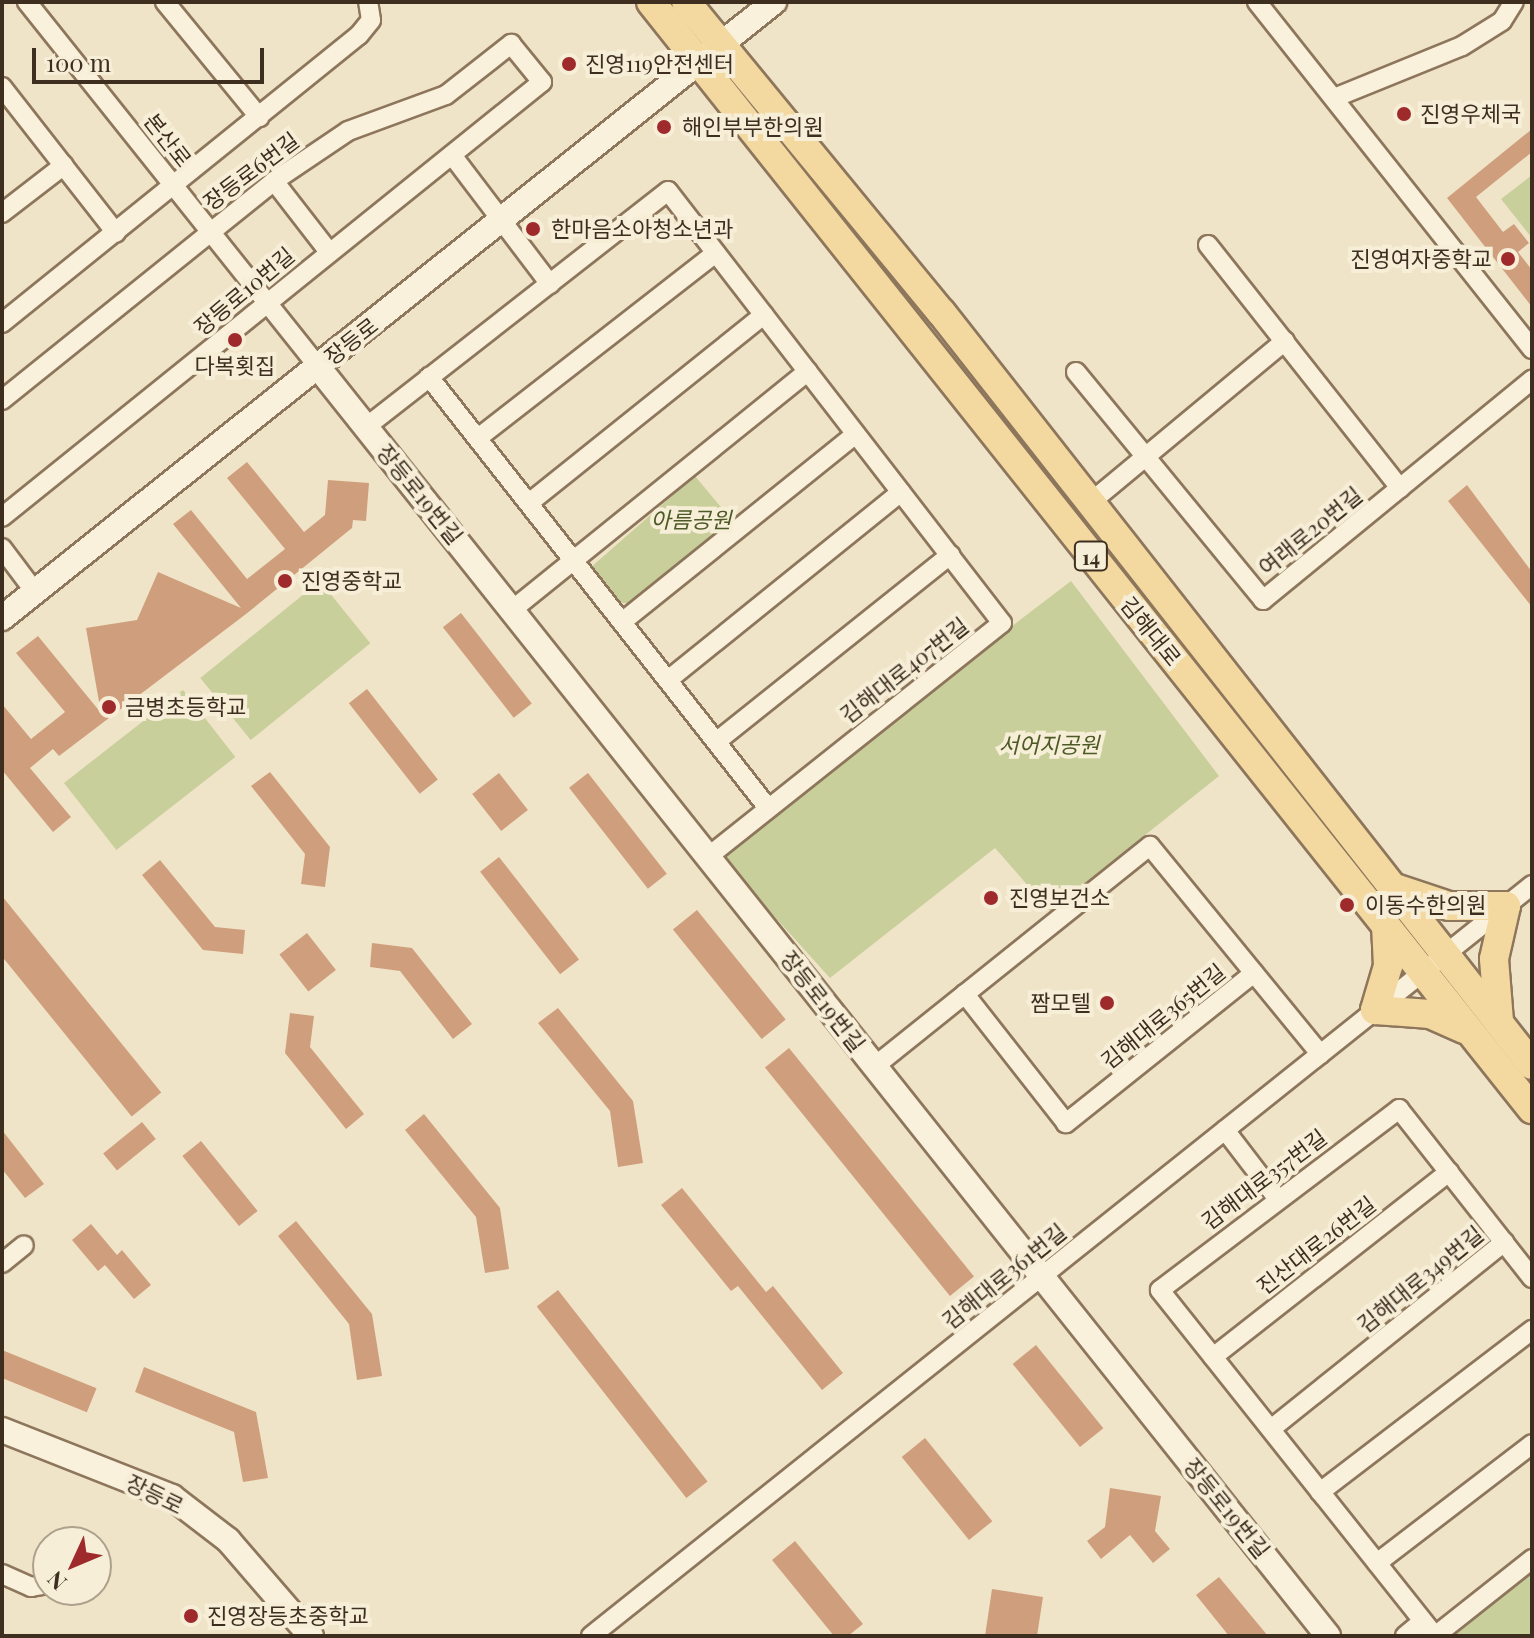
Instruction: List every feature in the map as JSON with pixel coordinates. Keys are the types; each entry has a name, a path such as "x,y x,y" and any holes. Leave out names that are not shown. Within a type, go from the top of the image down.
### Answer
{"main road":[{"name":"김해대로","path":"651,2 1532,1109"},
{"name":"김해대로","path":"686,2 1091,502 1532,1065"},
{"path":"1393,887 1449,906 1506,906 1494,959 1499,1021"},
{"path":"1386,925 1388,966 1375,1010 1430,1014 1471,1032"}],"street":[{"name":"본산로","path":"27,2 318,367"},
{"path":"165,2 259,117"},
{"name":"장등로","path":"2,618 774,2"},
{"path":"1257,2 1532,349"},
{"path":"1334,98 1462,46 1502,21 1514,2"},
{"path":"2,323 259,117 370,11"},
{"name":"장등로6번길","path":"2,400 274,181 348,131 446,95 511,44 542,82"},
{"name":"장등로10번길","path":"2,517 542,82"},
{"path":"5,98 64,165 116,233"},
{"path":"452,155 550,284"},
{"path":"2,213 64,165"},
{"path":"274,181 329,252"},
{"name":"김해대로407번길","path":"366,427 668,191 1002,623 708,857"},
{"path":"1208,245 1400,488"},
{"path":"478,438 716,253"},
{"path":"529,503 764,315"},
{"path":"1091,502 1285,341"},
{"name":"장등로19번길","path":"318,367 1328,1636"},
{"path":"512,610 808,371"},
{"path":"1076,372 1145,457"},
{"path":"429,377 768,808"},
{"name":"여래로20번길","path":"1145,457 1263,600 1532,380"},
{"path":"622,622 856,434"},
{"path":"668,680 901,492"},
{"path":"2,548 35,592"},
{"path":"716,742 950,555"},
{"name":"김해대로365번길","path":"875,1066 965,994 1150,846 1254,973 1066,1123 965,994"},
{"path":"1447,953 1532,885"},
{"name":"김해대로361번길","path":"591,1636 1447,953"},
{"path":"1254,973 1320,1054"},
{"name":"김해대로349번길","path":"1271,1429 1504,1242 1399,1109"},
{"name":"김해대로357번길","path":"1213,1357 1160,1290 1277,1198 1399,1109"},
{"path":"1225,1130 1277,1198"},
{"name":"진산대로26번길","path":"1213,1357 1449,1172"},
{"path":"1504,1242 1532,1278"},
{"path":"2,1263 24,1245"},
{"path":"1320,1492 1532,1330"},
{"path":"1213,1357 1431,1631"},
{"name":"장등로","path":"2,1430 172,1497 228,1540 311,1636"},
{"path":"1377,1563 1532,1444"},
{"path":"1405,1636 1431,1631 1532,1559"},
{"path":"2,1574 32,1587"}],"green space":[{"path":"1532,175 1532,238 1501,199"},
{"name":"아름공원","path":"695,476 735,524 637,603 618,603 590,568"},
{"path":"320,581 370,643 251,740 200,678"},
{"name":"서어지공원","path":"1071,581 1219,776 1050,911 995,848 830,978 716,852"},
{"path":"183,690 235,757 116,850 64,783"},
{"path":"1532,1571 1532,1636 1454,1636"}],"building":[{"path":"1532,129 1532,152 1476,197 1503,232 1514,224 1529,243 1518,252 1532,270 1532,307 1447,198"},
{"path":"247,462 304,532 325,515 328,480 369,483 366,521 353,520 352,528 246,614 59,756 53,749 30,768 71,817 53,832 2,770 2,704 31,739 65,712 16,653 38,636 101,713 86,628 137,620 158,572 241,608 173,524 191,510 247,579 285,549 227,478"},
{"path":"1467,485 1532,572 1532,607 1448,501"},
{"path":"461,613 532,704 514,718 443,627"},
{"path":"367,689 438,780 420,794 349,703"},
{"path":"270,772 330,847 325,887 301,884 305,854 251,786"},
{"path":"499,773 528,810 501,831 472,794"},
{"path":"588,773 667,874 648,889 569,788"},
{"path":"499,857 579,959 560,974 480,872"},
{"path":"160,860 215,927 245,930 243,954 203,950 142,875"},
{"path":"2,896 161,1093 132,1117 2,956"},
{"path":"697,910 786,1020 762,1039 673,930"},
{"path":"307,933 336,970 308,992 279,955"},
{"path":"372,943 412,948 472,1024 453,1039 400,971 370,967"},
{"path":"558,1008 633,1101 643,1163 618,1167 610,1111 538,1023"},
{"path":"290,1013 314,1016 310,1047 364,1114 346,1129 285,1053"},
{"path":"789,1048 974,1276 950,1296 765,1068"},
{"path":"424,1114 500,1208 509,1269 485,1273 476,1217 405,1130"},
{"path":"142,1122 156,1139 117,1171 103,1153"},
{"path":"2,1130 44,1184 25,1198 2,1169"},
{"path":"201,1141 258,1211 239,1226 182,1156"},
{"path":"682,1188 766,1292 773,1286 843,1373 822,1390 738,1286 731,1291 661,1205"},
{"path":"296,1221 372,1314 382,1376 357,1380 349,1324 278,1236"},
{"path":"91,1224 117,1255 122,1250 151,1285 134,1299 105,1265 98,1271 72,1240"},
{"path":"558,1290 708,1481 686,1498 537,1307"},
{"path":"1036,1345 1103,1428 1080,1447 1013,1364"},
{"path":"2,1350 97,1388 87,1412 2,1378"},
{"path":"144,1367 256,1412 268,1478 243,1482 234,1432 135,1392"},
{"path":"925,1438 992,1521 969,1540 902,1457"},
{"path":"1110,1488 1161,1496 1155,1531 1170,1549 1153,1563 1130,1535 1101,1559 1087,1541 1105,1527"},
{"path":"795,1541 863,1624 848,1636 834,1636 772,1560"},
{"path":"1219,1577 1268,1636 1229,1636 1196,1595"},
{"path":"992,1589 1043,1597 1037,1636 985,1636"}],"place":[{"name":"진영119안전센터","path":"569,64"},
{"name":"진영우체국","path":"1404,114"},
{"name":"해인부부한의원","path":"664,127"},
{"name":"한마음소아청소년과","path":"533,229"},
{"name":"진영여자중학교","path":"1508,259"},
{"name":"다복횟집","path":"235,340"},
{"name":"진영중학교","path":"285,581"},
{"name":"금병초등학교","path":"109,707"},
{"name":"진영보건소","path":"991,898"},
{"name":"이동수한의원","path":"1347,905"},
{"name":"짬모텔","path":"1107,1003"},
{"name":"진영장등초중학교","path":"191,1616"}]}
